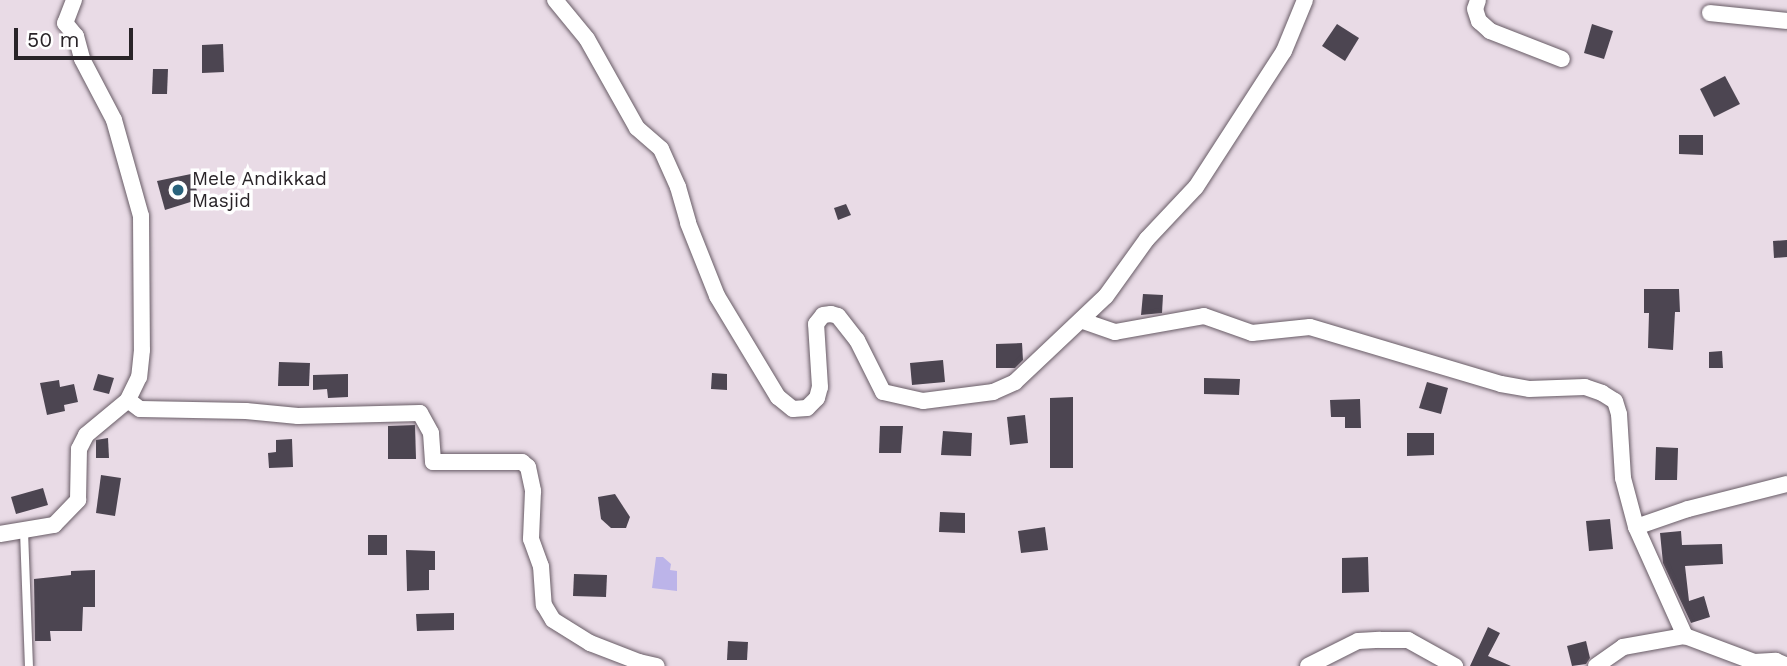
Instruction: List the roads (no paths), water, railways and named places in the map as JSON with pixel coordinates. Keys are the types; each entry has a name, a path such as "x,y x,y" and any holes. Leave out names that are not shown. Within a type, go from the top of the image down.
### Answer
{"street":[{"path":"0,534 54,526 78,500 79,449 86,435 128,400 139,377 142,350 141,216 114,120 82,60 76,36 65,23 74,0"},
{"path":"555,0 587,40 637,128 661,149 678,187 688,223 717,296 784,405 793,410 807,408 817,398 820,387 816,324 823,315 838,316 851,332 883,392 923,401 993,392 1015,382 1083,321 1106,296 1147,239 1177,210 1217,156 1284,51 1306,0"},
{"path":"1478,0 1475,9 1479,21 1490,31 1562,59"},
{"path":"1710,13 1787,21"},
{"path":"1083,321 1115,332 1204,316 1252,333 1310,327 1501,384 1529,389 1585,387 1602,393 1615,401 1619,415 1623,478 1636,527 1685,636"},
{"path":"128,400 140,409 235,410 298,416 420,413 431,433 433,462 522,462 528,467 533,491 531,539 541,566 544,605 553,620 590,643 639,663 657,666"},
{"path":"1636,527 1688,509 1787,484"},
{"path":"1596,666 1623,647 1685,636 1754,662 1776,661 1787,666"},
{"path":"1308,666 1358,641 1380,640 1408,640 1455,666"}],"lane":[{"path":"24,531 29,666"}],"place":[{"name":"Mele Andikkad Masjid","path":"178,190"}]}
